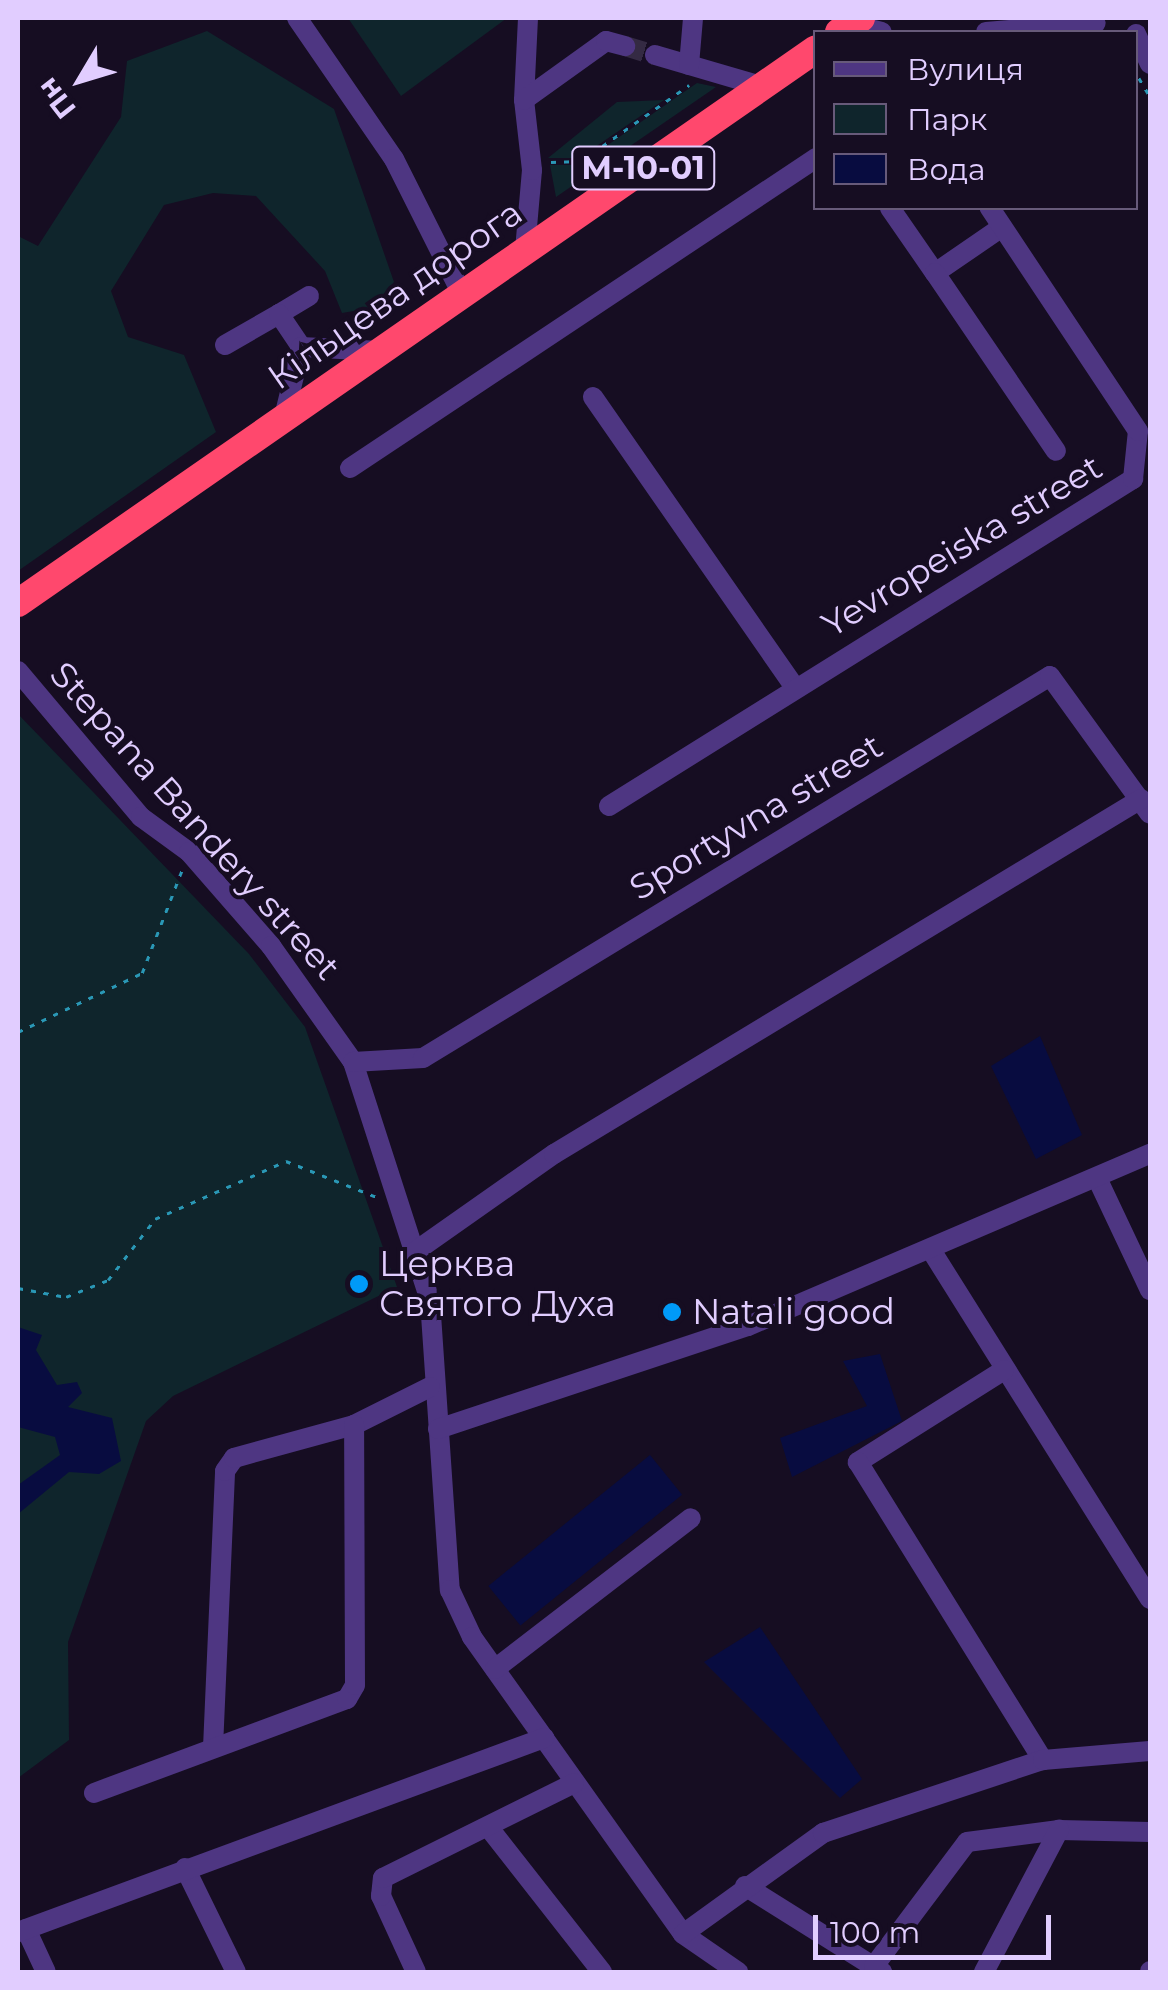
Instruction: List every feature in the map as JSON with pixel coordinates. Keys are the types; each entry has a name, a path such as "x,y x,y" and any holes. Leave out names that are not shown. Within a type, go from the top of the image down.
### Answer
{"highway":[{"name":"Кільцева дорога","path":"18,603 813,51"}],"street":[{"path":"298,18 394,159 462,294"},
{"path":"525,250 532,170 524,100 528,18"},
{"path":"693,18 694,72"},
{"path":"1010,30 1096,23"},
{"path":"1138,39 1150,64"},
{"path":"524,100 606,41 625,46"},
{"path":"655,55 694,72 760,86"},
{"path":"350,468 813,160"},
{"path":"891,210 1056,452"},
{"name":"Yevropeiska street","path":"610,806 794,686 1133,480 1138,431 991,210"},
{"path":"934,273 1002,227"},
{"path":"226,345 309,296"},
{"path":"280,314 301,348 284,417"},
{"path":"301,348 380,351"},
{"path":"593,397 794,686"},
{"name":"Stepana Bandery street","path":"18,671 141,817 189,852 271,946 352,1062 430,1300 430,1387 438,1430 450,1590 494,1669 684,1934 738,1972"},
{"name":"Sportyvna street","path":"352,1062 424,1058 1050,676 1146,806 554,1154 413,1253"},
{"path":"438,1430 748,1326 1150,1154"},
{"path":"1097,1178 1144,1259 1150,1290"},
{"path":"931,1250 1150,1600"},
{"path":"1004,1370 858,1462 1044,1760"},
{"path":"213,1748 225,1471 234,1458 354,1425 430,1387"},
{"path":"94,1793 347,1699 355,1685 354,1425"},
{"path":"494,1669 691,1518"},
{"path":"46,1972 22,1930 544,1738"},
{"path":"684,1934 744,1886 823,1833 1044,1760 1150,1750"},
{"path":"416,1972 381,1896 383,1878 574,1782"},
{"path":"489,1828 602,1972"},
{"path":"744,1886 879,1969 967,1842 1059,1830 1150,1832"},
{"path":"984,1972 1059,1830"},
{"path":"185,1868 236,1972"}],"path":[{"path":"544,170 581,160 694,72"},
{"path":"18,1032 142,973 189,852"},
{"path":"18,1288 66,1297 108,1280 156,1219 286,1160 399,1206"}],"green space":[{"path":"348,18 507,18 401,96"},
{"path":"207,31 334,109 394,282 371,308 342,313 325,271 256,196 213,193 164,205 111,291 128,337 184,355 216,432 18,571 18,236 38,246 121,117 127,61"},
{"path":"697,83 716,87 556,197 550,165 579,165"},
{"path":"664,100 579,158 548,158 617,102"},
{"path":"18,714 249,954 305,1027 397,1287 173,1396 146,1421 68,1642 69,1740 18,1778"}],"water":[{"path":"1040,1036 1082,1135 1036,1159 991,1066"},
{"path":"18,1327 42,1335 36,1350 57,1385 77,1382 82,1393 68,1407 112,1418 121,1461 99,1474 69,1472 18,1514 18,1485 60,1455 55,1437 18,1427"},
{"path":"880,1354 902,1421 792,1477 780,1438 867,1406 843,1361"},
{"path":"650,1455 682,1495 520,1626 488,1586"},
{"path":"760,1627 862,1779 840,1798 704,1662"}],"tunnel":[{"path":"625,46 655,55"}],"place":[{"name":"Церква Святого Духа","path":"359,1284"},
{"name":"Natali good","path":"672,1312"}]}
